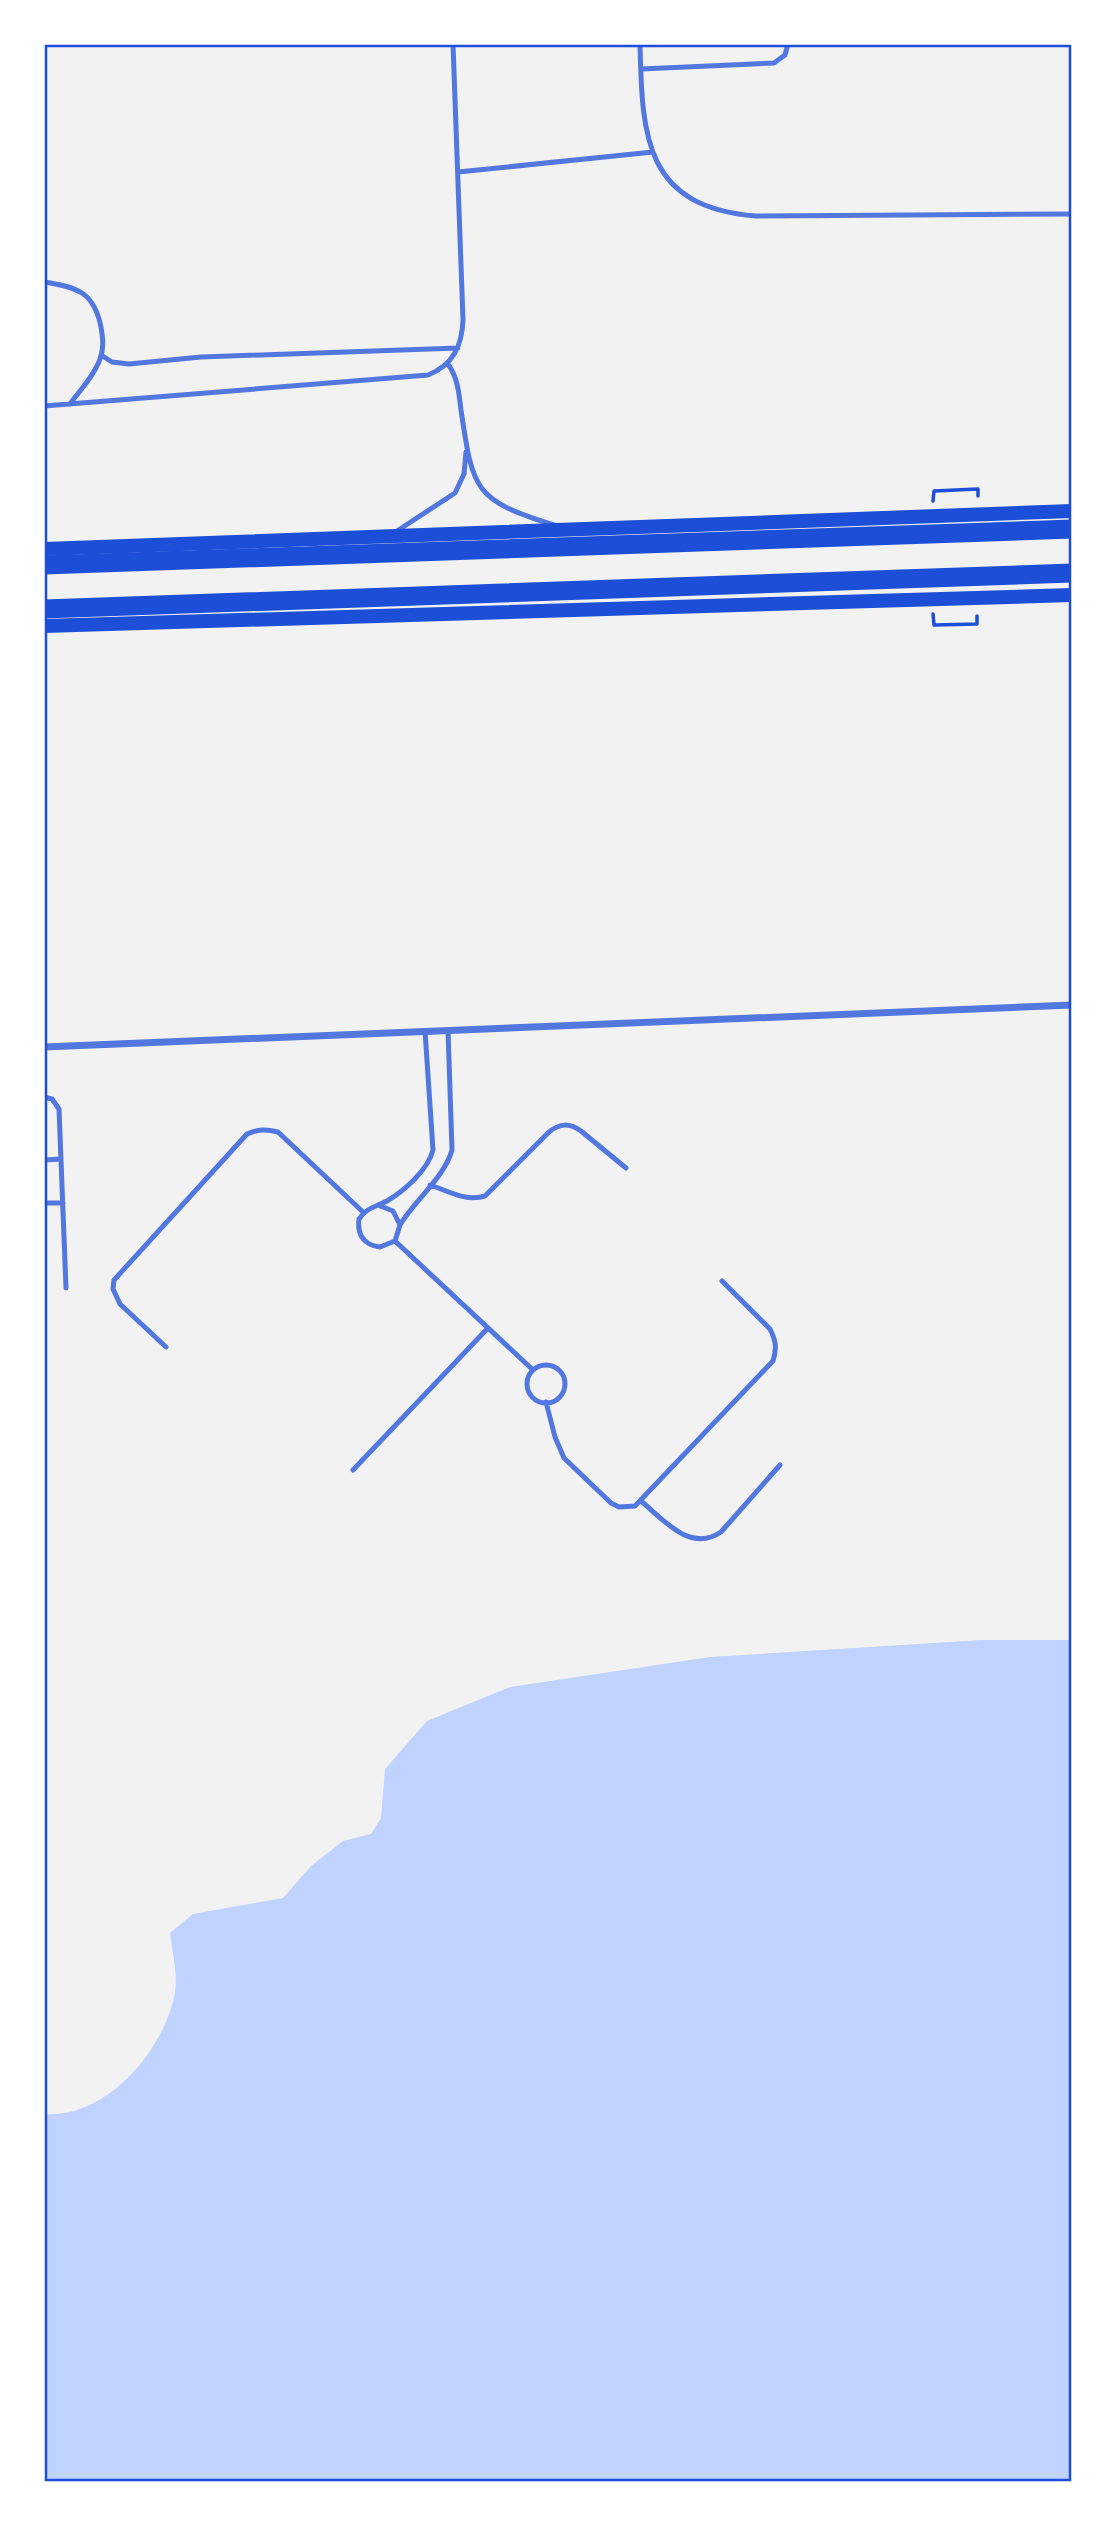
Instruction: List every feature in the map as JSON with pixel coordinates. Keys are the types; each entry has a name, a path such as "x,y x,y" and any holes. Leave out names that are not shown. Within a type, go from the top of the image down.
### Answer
{"highway":[{"path":"44,565 1072,529"},
{"path":"44,609 1072,573"}],"main road":[{"path":"44,549 1072,511"},
{"path":"44,626 1072,595"}],"street":[{"path":"44,1047 1072,1004"}],"lane":[{"path":"44,406 428,375 447,364 458,348 463,320 453,44"},
{"path":"640,44 645,115 653,152 660,170 678,191 701,204 727,214 756,216 1072,214"},
{"path":"641,69 775,63 785,55 788,44"},
{"path":"457,172 653,152"},
{"path":"44,282 75,288 91,299 98,310 104,342 101,355 90,377 70,404"},
{"path":"101,355 113,362 128,364 201,357 458,348"},
{"path":"447,364 455,374 474,478 486,496 513,512 569,530"},
{"path":"388,537 455,493 464,474 466,445"},
{"path":"395,1241 400,1225 446,1166 453,1141 448,1030"},
{"path":"395,1241 380,1247 365,1242 358,1227 363,1212 394,1196 428,1163 433,1150 425,1031"},
{"path":"44,1097 52,1099 59,1109 66,1288"},
{"path":"430,1185 466,1198 485,1196 549,1132 556,1126 565,1124 581,1131 626,1168"},
{"path":"166,1347 120,1304 113,1289 114,1280 247,1134 267,1129 278,1132 363,1212"},
{"path":"44,1160 61,1159"},
{"path":"44,1203 63,1203"},
{"path":"378,1205 393,1211 400,1225"},
{"path":"395,1241 533,1370"},
{"path":"546,1402 558,1448 572,1466 611,1503 619,1507 635,1506 773,1361 775,1339 769,1329 722,1281"},
{"path":"353,1470 488,1328"},
{"path":"546,1365 559,1370 564,1376 565,1384 560,1397 546,1402 533,1397 529,1391 529,1376 533,1370 546,1365"},
{"path":"641,1501 681,1534 701,1540 712,1538 780,1465"}],"path":[{"path":"933,491 978,489"},
{"path":"934,625 977,624"}],"water":[{"path":"982,1640 1072,1640 1072,2481 44,2481 44,2114 67,2113 89,2105 110,2093 129,2077 146,2057 169,2014 175,1992 170,1933 193,1914 283,1898 311,1866 343,1841 371,1834 381,1818 385,1769 427,1721 510,1687 710,1657"}]}
